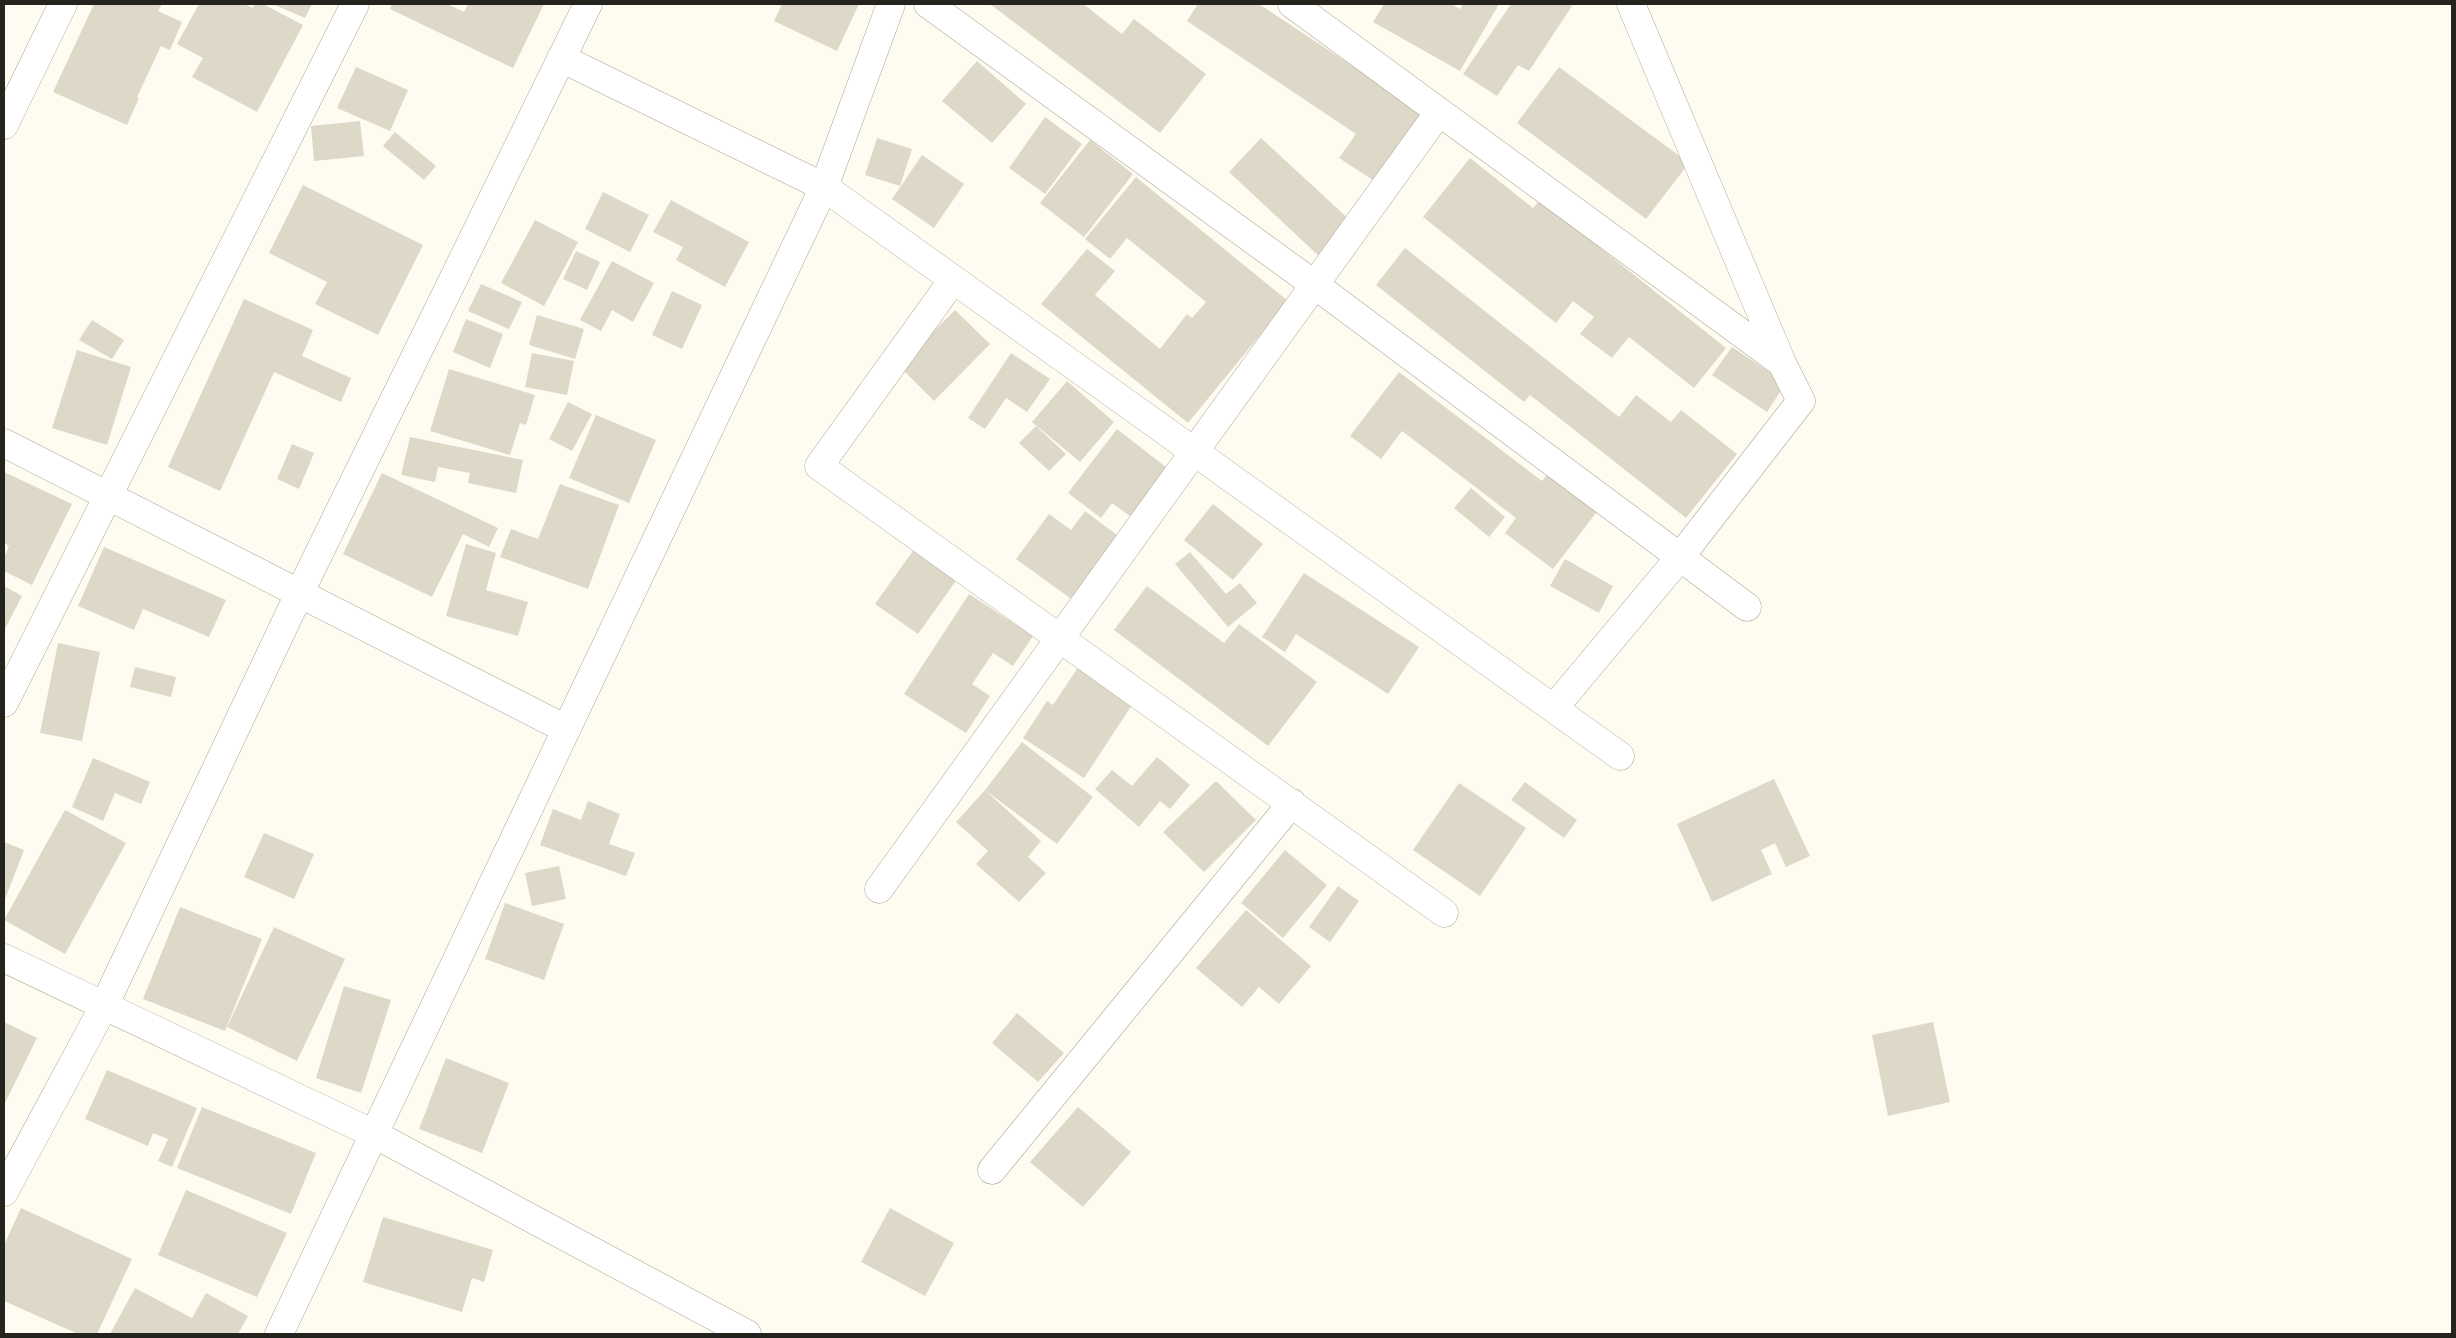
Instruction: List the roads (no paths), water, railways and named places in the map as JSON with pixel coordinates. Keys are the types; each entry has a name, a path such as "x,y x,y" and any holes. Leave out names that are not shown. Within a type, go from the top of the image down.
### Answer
{"street":[{"path":"4,125 63,4"},
{"path":"4,703 356,4"},
{"path":"4,1192 104,1006 299,594 588,4"},
{"path":"278,1334 824,187 892,4"},
{"path":"928,4 1315,284 1746,607"},
{"path":"1292,4 1782,364"},
{"path":"1554,708 1680,557 1801,401 1782,364 1631,4"},
{"path":"561,58 824,187 1620,756"},
{"path":"879,889 1439,112"},
{"path":"953,280 819,466 1444,913"},
{"path":"4,443 566,729"},
{"path":"992,1170 1292,803"},
{"path":"4,958 374,1134 748,1334"}]}
